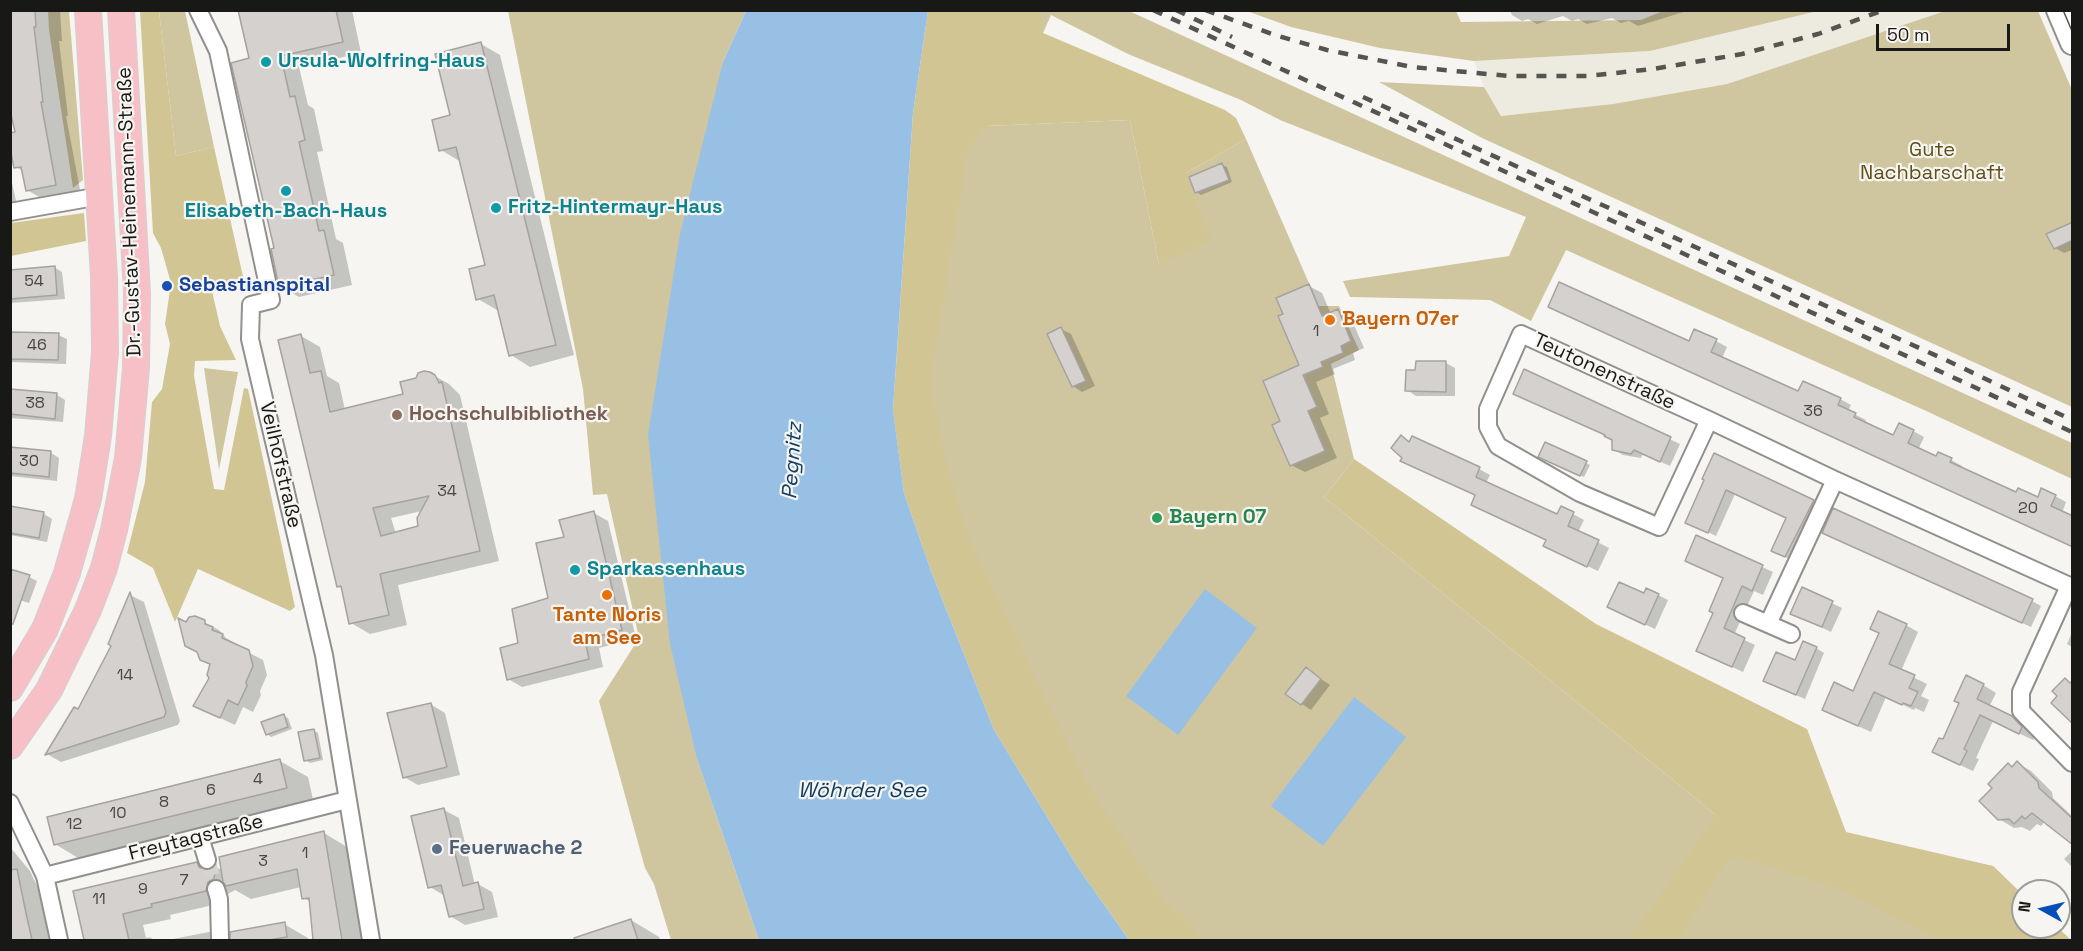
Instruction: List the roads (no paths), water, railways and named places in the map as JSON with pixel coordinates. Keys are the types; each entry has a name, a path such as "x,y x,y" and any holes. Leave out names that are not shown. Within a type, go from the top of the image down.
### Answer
{"main road":[{"name":"Dr.-Gustav-Heinemann-Straße","path":"12,691 45,629 63,585 80,533 94,470 102,403 105,352 104,277 88,10"},
{"name":"Dr.-Gustav-Heinemann-Straße","path":"10,746 49,690 88,610 114,530 128,458 136,368 137,293 121,10"},
{"path":"2058,10 2073,43"}],"street":[{"name":"Veilhofstraße","path":"198,10 218,51 271,300 251,305 250,339 322,645 371,940"},
{"path":"10,212 100,196"},
{"name":"Teutonenstraße","path":"1709,420 1659,527 1580,493 1498,446 1488,427 1488,409 1521,334 1709,420 1835,480 2071,587"},
{"path":"1768,624 1835,480"},
{"path":"2071,587 2021,692 2021,711 2073,763"},
{"path":"1743,613 1791,634"},
{"name":"Freytagstraße","path":"45,876 347,800"},
{"path":"10,803 45,876 59,940"},
{"path":"200,837 207,860"},
{"path":"216,889 219,899 220,940"}],"water":[{"name":"Wöhrder See","path":"746,11 928,11 913,113 893,410 904,493 931,571 994,730 1077,866 1129,940 759,940 697,759 670,644 648,435 680,234 723,62"},
{"path":"1205,589 1257,628 1178,735 1126,696"},
{"path":"1354,697 1406,737 1323,846 1271,806"}],"tunnel":[{"path":"207,860 216,889"}],"tram line":[{"path":"2063,10 2072,31"}],"railway":[{"path":"1153,10 2072,432"},
{"path":"1176,10 1232,37"},
{"path":"1205,10 1275,35 1327,50 1412,67 1509,76 1587,76 1653,69 1742,54 1818,34 1884,10"},
{"path":"1363,97 1948,361 2072,420"}],"place":[{"name":"Ursula-Wolfring-Haus","path":"266,62"},
{"name":"Elisabeth-Bach-Haus","path":"286,191"},
{"name":"Fritz-Hintermayr-Haus","path":"496,208"},
{"name":"Sebastianspital","path":"167,286"},
{"name":"Bayern 07er","path":"1330,320"},
{"name":"Hochschulbibliothek","path":"397,415"},
{"name":"Bayern 07","path":"1157,518"},
{"name":"Sparkassenhaus","path":"575,570"},
{"name":"Tante Noris am See","path":"607,595"},
{"name":"Feuerwache 2","path":"437,849"}],"park label":[{"name":"Gute Nachbarschaft","path":"1932,162"}],"water label":[{"name":"Pegnitz","path":"793,461"}]}
